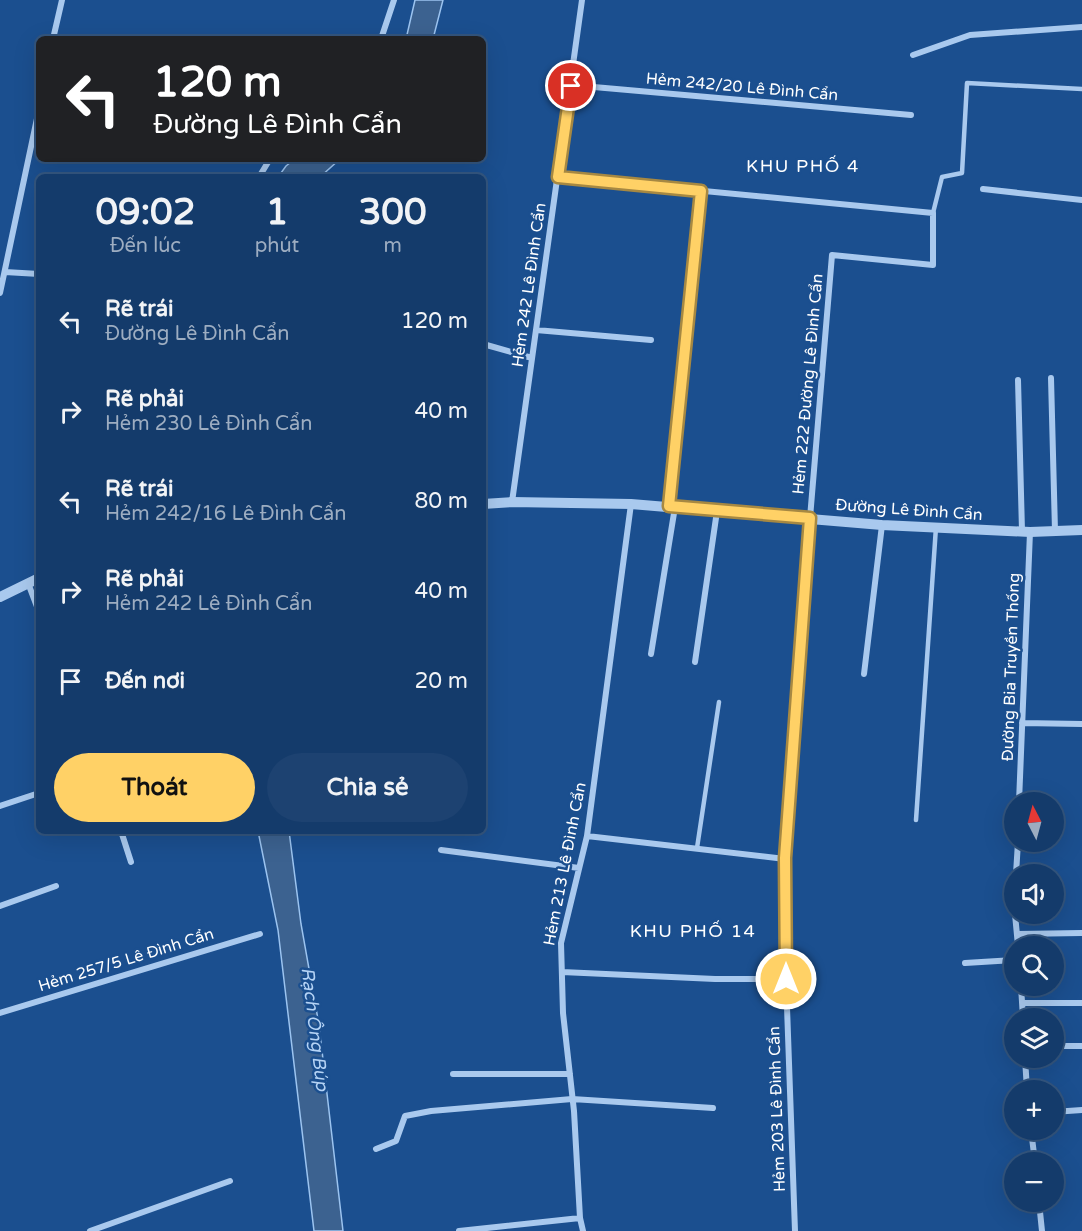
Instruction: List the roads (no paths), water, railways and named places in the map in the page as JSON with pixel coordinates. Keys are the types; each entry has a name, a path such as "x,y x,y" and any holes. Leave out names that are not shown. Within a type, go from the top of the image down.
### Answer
{"street":[{"path":"55,36 62,0"},
{"path":"382,36 394,0"},
{"name":"Hẻm 242 Lê Đình Cẩn","path":"512,502 582,0"},
{"path":"913,55 970,35 1082,27"},
{"name":"Hẻm 242/20 Lê Đình Cẩn","path":"571,86 911,115"},
{"path":"0,293 36,123"},
{"path":"558,177 933,213"},
{"path":"983,189 1082,201"},
{"path":"651,654 672,507 701,191"},
{"name":"Hẻm 222 Đường Lê Đình Cẩn","path":"810,518 832,255 933,265 933,213"},
{"path":"5,272 36,274"},
{"path":"536,330 651,340"},
{"path":"486,345 532,358"},
{"path":"1051,378 1055,531"},
{"name":"Đường Bia Truyền Thống","path":"1018,380 1026,532 1019,792"},
{"name":"Đường Lê Đình Cẩn","path":"486,504 512,502 631,504 882,525 1026,532 1082,530"},
{"name":"Hẻm 213 Lê Đình Cẩn","path":"583,1231 580,1218 570,1074 563,1012 561,943 587,836 631,504"},
{"path":"695,662 717,510"},
{"name":"Hẻm 203 Lê Đình Cẩn","path":"795,1231 786,979 785,858 810,518"},
{"path":"864,674 882,525"},
{"path":"0,597 36,579"},
{"path":"28,583 36,604"},
{"path":"1022,723 1082,723"},
{"path":"0,806 36,795"},
{"path":"122,834 131,862"},
{"path":"587,836 785,858"},
{"path":"441,850 579,868"},
{"path":"0,906 56,886"},
{"path":"1016,924 1017,934 1082,933"},
{"name":"Hẻm 257/5 Lê Đình Cẩn","path":"0,1013 260,934"},
{"path":"965,963 1004,961"},
{"path":"562,972 715,979 786,979"},
{"path":"1022,996 1022,1008"},
{"path":"1022,1003 1082,1004"},
{"path":"1064,1046 1082,1046"},
{"path":"453,1074 570,1074"},
{"path":"376,1149 396,1141 405,1116 431,1111 572,1099 713,1108"},
{"path":"1064,1111 1082,1110"},
{"path":"90,1231 230,1181"},
{"path":"1040,1212 1042,1231"},
{"path":"459,1231 580,1218"}],"lane":[{"name":"Hẻm 222 Đường Lê Đình Cẩn","path":"933,213 942,177 962,173 967,83 1082,89"},
{"path":"916,819 936,527"},
{"path":"697,848 718,702"}],"water":[{"path":"415,0 443,0 434,36 407,36"},
{"path":"291,162 337,162 323,174 280,174"},
{"name":"Rạch Ông Búp","path":"259,834 289,834 301,924 319,1025 343,1231 314,1231 278,930"}],"district":[{"name":"KHU PHỐ 4","path":"803,166"},
{"name":"KHU PHỐ 14","path":"693,931"}]}
